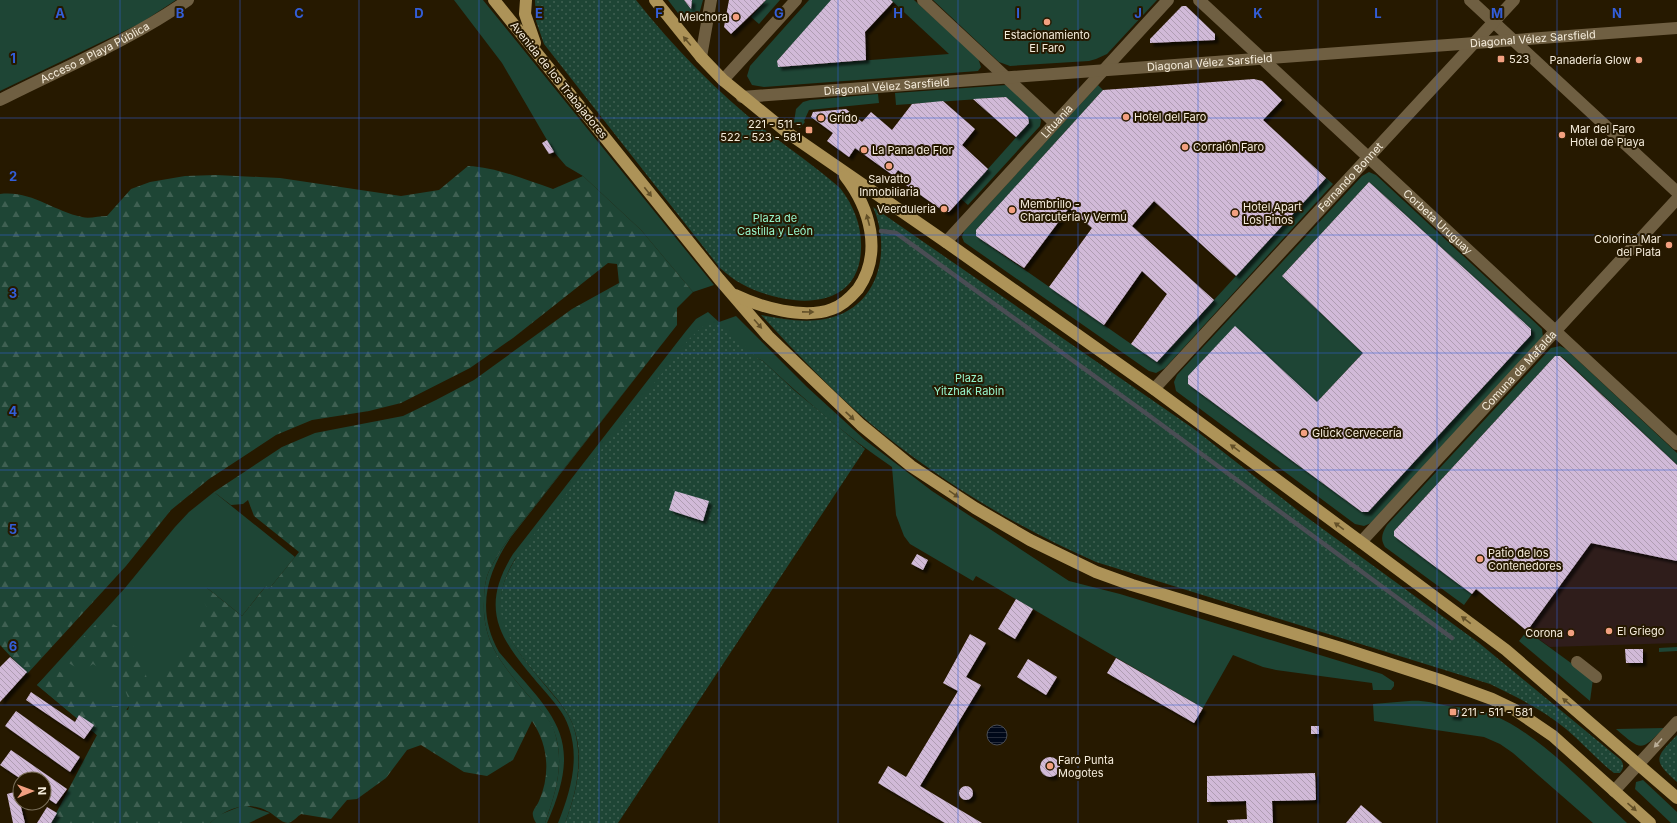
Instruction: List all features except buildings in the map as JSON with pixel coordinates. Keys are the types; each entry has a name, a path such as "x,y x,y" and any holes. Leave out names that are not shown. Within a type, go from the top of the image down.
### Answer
{"main road":[{"name":"Avenida de los Trabajadores","path":"494,0 730,292 768,336 861,425 912,466 975,508 1030,540 1096,572 1132,585 1341,648 1492,699 1536,722 1554,736 1650,823"},
{"path":"526,0 525,14 528,28 538,53"},
{"path":"655,0 701,57 723,80 788,133 946,242 1154,389 1506,650 1677,798"},
{"path":"730,292 755,304 772,309 817,312 832,310 854,294 864,278 871,260 871,231 867,216 857,192 839,168"}],"street":[{"name":"Acceso a Playa Pública","path":"0,100 125,39 162,18 188,0"},
{"path":"701,57 711,0"},
{"path":"723,80 796,0"},
{"path":"923,0 1055,123"},
{"name":"Lituania","path":"946,242 1168,0"},
{"name":"Corbeta Uruguay","path":"1199,0 1367,158 1556,330 1677,444"},
{"path":"1470,0 1677,192"},
{"name":"Fernando Bonnet","path":"1154,389 1514,0"},
{"name":"Diagonal Vélez Sarsfield","path":"742,97 1677,28"},
{"name":"Comuna de Mafalda","path":"1361,542 1677,199"},
{"path":"1577,662 1596,677"},
{"path":"1614,791 1677,722"}],"shaded area":[{"path":"1591,543 1677,561 1677,643 1550,647 1527,631"}],"green space":[{"path":"0,0 176,0 141,23 0,91"},
{"path":"454,0 483,0 714,285 693,292 641,230 583,176 566,166 554,152 502,63"},
{"name":"Plaza de Castilla y León","path":"535,0 636,0 665,35 713,85 765,130 840,188 853,209 860,232 861,241 857,270 847,286 834,295 816,300 778,298 759,292 739,282 720,268 544,44 536,21"},
{"path":"668,0 684,0 691,9 692,0 703,0 698,18 688,21 681,17"},
{"path":"766,0 780,0 759,24 751,17"},
{"path":"809,0 832,0 777,61 779,67 949,54 891,0 914,0 978,58 981,67 978,71 764,87 752,85 747,76 750,66"},
{"name":"Estacionamiento El Faro","path":"933,0 1157,0 1107,54 1096,59 1089,61 1010,66 999,62"},
{"path":"1007,85 1039,114 1041,121 1040,126 968,205 961,199 1029,123 1028,117 1006,97 896,105 895,93"},
{"path":"1098,85 1103,90 976,230 976,236 1157,362 1326,178 1333,184 1165,368 1156,373 1149,371 964,242 962,237 964,231"},
{"path":"878,94 879,103 809,110 804,121 805,122 800,128 794,122 796,109 803,102 810,100"},
{"path":"468,166 500,171 553,189 583,176 641,230 693,292 677,308 677,325 510,537 501,549 489,571 487,578 484,593 484,616 490,641 495,652 509,673 552,725 556,737 559,770 555,791 545,823 536,823 533,815 543,791 546,760 542,739 532,721 513,760 487,776 464,772 421,745 407,750 386,778 357,799 347,800 331,819 301,814 294,820 285,823 269,812 252,806 244,806 230,810 210,823 51,823 97,735 37,685 54,668 111,706 118,706 128,710 130,703 125,690 115,690 108,684 108,673 93,664 82,671 62,659 102,618 136,637 131,654 143,663 147,679 166,672 200,637 200,621 207,608 200,592 207,588 242,616 266,586 269,589 299,552 254,516 248,500 243,504 231,505 214,492 282,447 315,433 403,416 436,400 474,380 572,309 619,283 617,264 608,263 513,338 470,368 401,403 369,411 312,420 276,435 209,479 171,510 126,566 27,674 0,645 0,194 22,195 71,214 91,218 107,216 131,189 150,182 185,176 216,175 280,178 401,196 439,190"},
{"path":"1369,172 1376,175 1542,329 1543,337 1371,523 1364,526 1355,524 1176,391 1174,382 1177,375 1362,176","holes":["1369,182 1531,329 1531,335 1368,512 1362,512 1188,384 1188,376 1317,402 1363,353 1282,276"]},
{"name":"Plaza Yitzhak Rabin","path":"873,207 1194,429 1301,513 1479,643 1621,760 1623,766 1620,773 1614,773 1557,722 1520,699 1490,684 1096,562 1007,518 951,483 897,445 871,424 828,385 761,315 809,321 825,319 843,313 858,303 869,291 876,276 880,259 881,242 879,224"},
{"path":"708,312 719,322 736,316 807,387 865,440 932,491 1069,581 1120,594 1382,674 1394,682 1394,686 1391,690 1373,690 1372,683 1276,670 1263,667 1233,655 1203,708 976,576 973,581 910,544 904,536 896,515 892,467 842,430 763,361 757,358 515,559 505,579 501,597 502,614 506,630 514,645 525,660 566,711 573,725 576,738 578,750 578,775 576,787 565,823 558,823 570,788 574,764 572,740 567,722 558,707 516,656 506,641 499,626 496,610 497,594 502,575 513,554 686,331 696,319"},
{"path":"719,322 757,358 763,361 795,391 865,449 618,823 565,823 573,799 578,774 579,762 577,737 571,720 565,710 533,670 511,639 504,624 500,607 502,590 508,572 521,551 689,339 702,327"},
{"path":"677,325 511,537 495,565 490,579 486,607 492,637 499,652 535,693 548,711 558,728 563,747 564,768 558,793 547,823 545,823 555,791 559,770 556,737 548,720 509,673 495,652 490,641 484,616 484,593 487,578 489,571 501,549 510,537"},
{"path":"1560,346 1566,349 1677,453 1677,465 1561,356 1555,356 1394,531 1394,536 1472,594 1464,605 1385,547 1382,541 1383,533 1387,525 1551,348"},
{"path":"214,492 295,557 269,589 265,587 242,616 207,588 209,610 205,640 174,676 148,683 108,732 97,735 37,685 125,588 175,527 189,512"},
{"path":"1527,631 1593,679 1590,701 1519,641"},
{"path":"1677,647 1677,651 1659,652 1659,648"},
{"path":"1424,701 1478,710 1512,724 1547,749 1627,823 1593,823 1513,753 1500,744 1484,737 1374,721 1373,704"},
{"path":"1664,728 1645,745 1641,746 1631,742 1616,729"},
{"path":"1677,735 1677,782 1663,769 1659,759 1664,749"},
{"path":"1643,780 1677,812 1677,823 1671,823 1635,789 1636,782"},
{"path":"244,805 270,813 249,823 210,823 219,815"}],"water":[{"path":"997,725 1004,728 1007,735 1004,742 997,745 990,742 987,735 990,728"}],"waterway":[{"path":"881,231 896,233 1147,414 1452,638"}],"place":[{"name":"Melchora","path":"736,17"},
{"name":"Estacionamiento El Faro","path":"1047,22"},
{"name":"523","path":"1501,59"},
{"name":"Panadería Glow","path":"1639,60"},
{"name":"Hotel del Faro","path":"1126,117"},
{"name":"Grido","path":"821,118"},
{"name":"221 - 511 - 522 - 523 - 581","path":"809,130"},
{"name":"Mar del Faro Hotel de Playa","path":"1562,135"},
{"name":"Corralón Faro","path":"1185,147"},
{"name":"La Pana de Flor","path":"864,150"},
{"name":"Salvatto Inmobiliaria","path":"889,166"},
{"name":"Veerduleria","path":"944,209"},
{"name":"Membrillo - Charcutería y Vermú","path":"1012,210"},
{"name":"Hotel Apart Los Pinos","path":"1235,213"},
{"name":"Colorina Mar del Plata","path":"1669,245"},
{"name":"Glück Cervecería","path":"1304,433"},
{"name":"Patio de los Contenedores","path":"1480,559"},
{"name":"El Griego","path":"1609,631"},
{"name":"Corona","path":"1571,633"},
{"name":"211 - 511 - 581","path":"1453,712"},
{"name":"Faro Punta Mogotes","path":"1050,766"}]}
